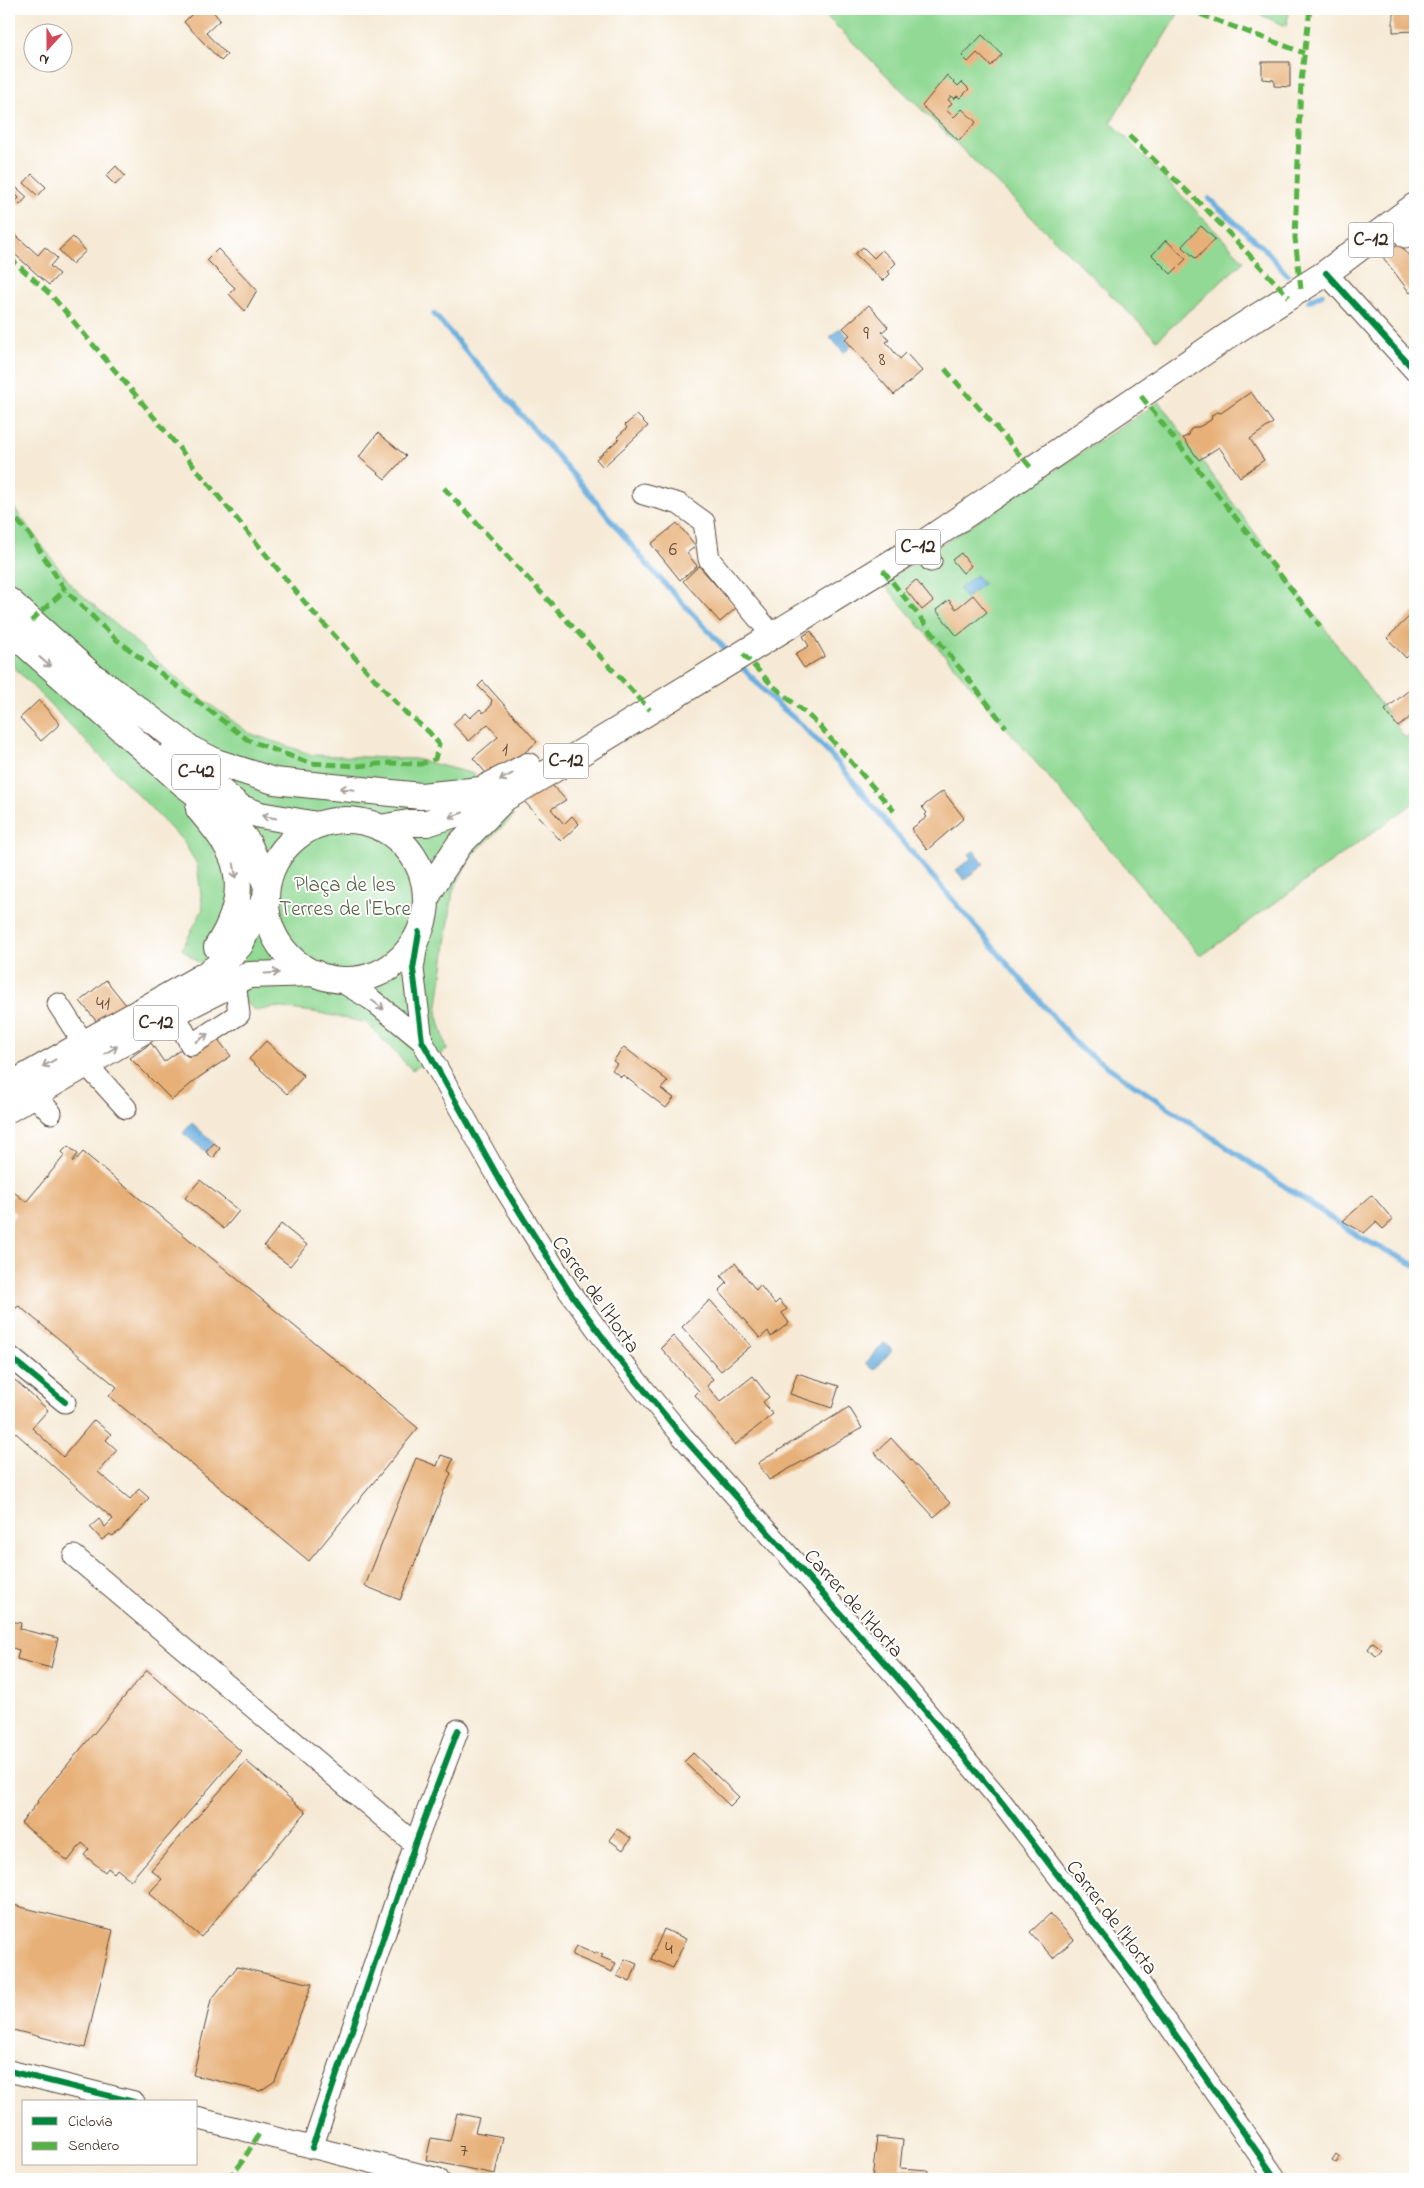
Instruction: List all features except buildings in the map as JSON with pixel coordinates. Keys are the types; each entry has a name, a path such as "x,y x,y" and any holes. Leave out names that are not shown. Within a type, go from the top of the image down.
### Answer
{"main road":[{"name":"C-12","path":"380,828 409,823 427,824 503,800 734,660 787,634 926,553 1238,329 1326,273 1370,251 1405,221"},
{"name":"C-42","path":"9,602 97,679 168,748 241,808 260,815 317,825"},
{"name":"C-42","path":"9,630 184,785 220,812 235,826 248,842 266,894"},
{"path":"97,679 192,750 234,769 274,781 421,796 481,790 583,733 629,723"},
{"path":"163,1009 209,960 228,931 235,910 236,868 225,844 212,825 194,805 184,785"},
{"name":"C-12","path":"426,898 459,845 503,800"},
{"name":"C-12","path":"9,1086 85,1054 163,1009 249,975 359,978 385,969 407,951 419,932 424,915 426,898 424,880 413,856 402,843 380,828 370,823 349,820 317,825 294,839 284,848 270,872 266,894 240,945 224,962 163,1009"},
{"path":"266,894 269,924 279,945 295,961 326,976"},
{"name":"C-12","path":"9,1109 42,1104 85,1054"}],"street":[{"path":"1326,273 1415,371"},
{"path":"643,494 679,504 704,522 709,559 787,634"},
{"path":"419,932 413,969 422,1041"},
{"path":"326,976 372,1000 422,1041"},
{"path":"163,1009 191,1045 239,1014 235,981"},
{"path":"58,1004 85,1054 126,1108"},
{"name":"Carrer de l'Horta","path":"422,1041 474,1136 534,1237 604,1340 688,1443 896,1676 1004,1805 1141,1985 1268,2174"},
{"path":"9,1356 65,1402"},
{"path":"74,1556 415,1844"},
{"path":"312,2148 415,1844 458,1730"},
{"path":"9,2071 126,2100"},
{"path":"198,2119 438,2179"}],"green space":[{"path":"819,9 1181,9 1111,122 1244,261 1157,340"},
{"path":"1247,9 1290,9 1286,26"},
{"path":"1159,402 1405,738 1415,730 1415,802 1201,956 883,583"},
{"name":"Plaça de les Terres de l'Ebre","path":"9,501 72,586 189,689 249,733 313,755 415,759 474,774 514,816 473,854 453,890 437,1013 447,1050 412,1070 367,1023 320,1013 275,1007 256,1011 182,949 203,909 197,864 183,841 9,662"}],"water":[{"path":"840,328 848,337 851,346 844,353 830,337"},
{"path":"976,575 983,584 966,598 959,589"},
{"path":"974,851 984,864 964,880 956,870 972,858 969,854"},
{"path":"192,1123 214,1143 206,1152 183,1133"},
{"path":"884,1343 892,1350 874,1370 866,1363"}],"waterway":[{"path":"1209,199 1267,251 1287,275"},
{"path":"1309,301 1322,294"},
{"path":"434,314 588,492 650,568 730,654"},
{"path":"740,665 839,764 890,827 1080,1048 1361,1238 1415,1265"}],"marked path":[{"path":"1186,9 1304,53"},
{"path":"1301,289 1295,238 1301,81 1310,9"},
{"path":"1129,136 1207,210 1289,297"},
{"path":"9,257 52,296 144,405 311,610 406,713 429,732 439,744 435,759 421,764 389,763 357,766 309,763 248,740 117,640 65,590 30,535 9,511"},
{"path":"945,369 1033,470"},
{"path":"1141,396 1320,626"},
{"path":"444,488 650,710"},
{"path":"883,570 1006,727"},
{"path":"31,621 65,590"},
{"path":"743,654 771,684 817,723 894,811"},
{"path":"9,1077 13,1083"},
{"path":"227,2179 240,2165 259,2134"}],"cycle path":[{"path":"1326,273 1415,371"},
{"path":"419,932 413,969 422,1041 502,1184 569,1291 618,1358 683,1437 896,1676 1004,1805 1136,1978 1276,2179"},
{"path":"9,1356 65,1402"},
{"path":"312,2148 415,1844 458,1730"},
{"path":"9,2071 126,2100"}]}
